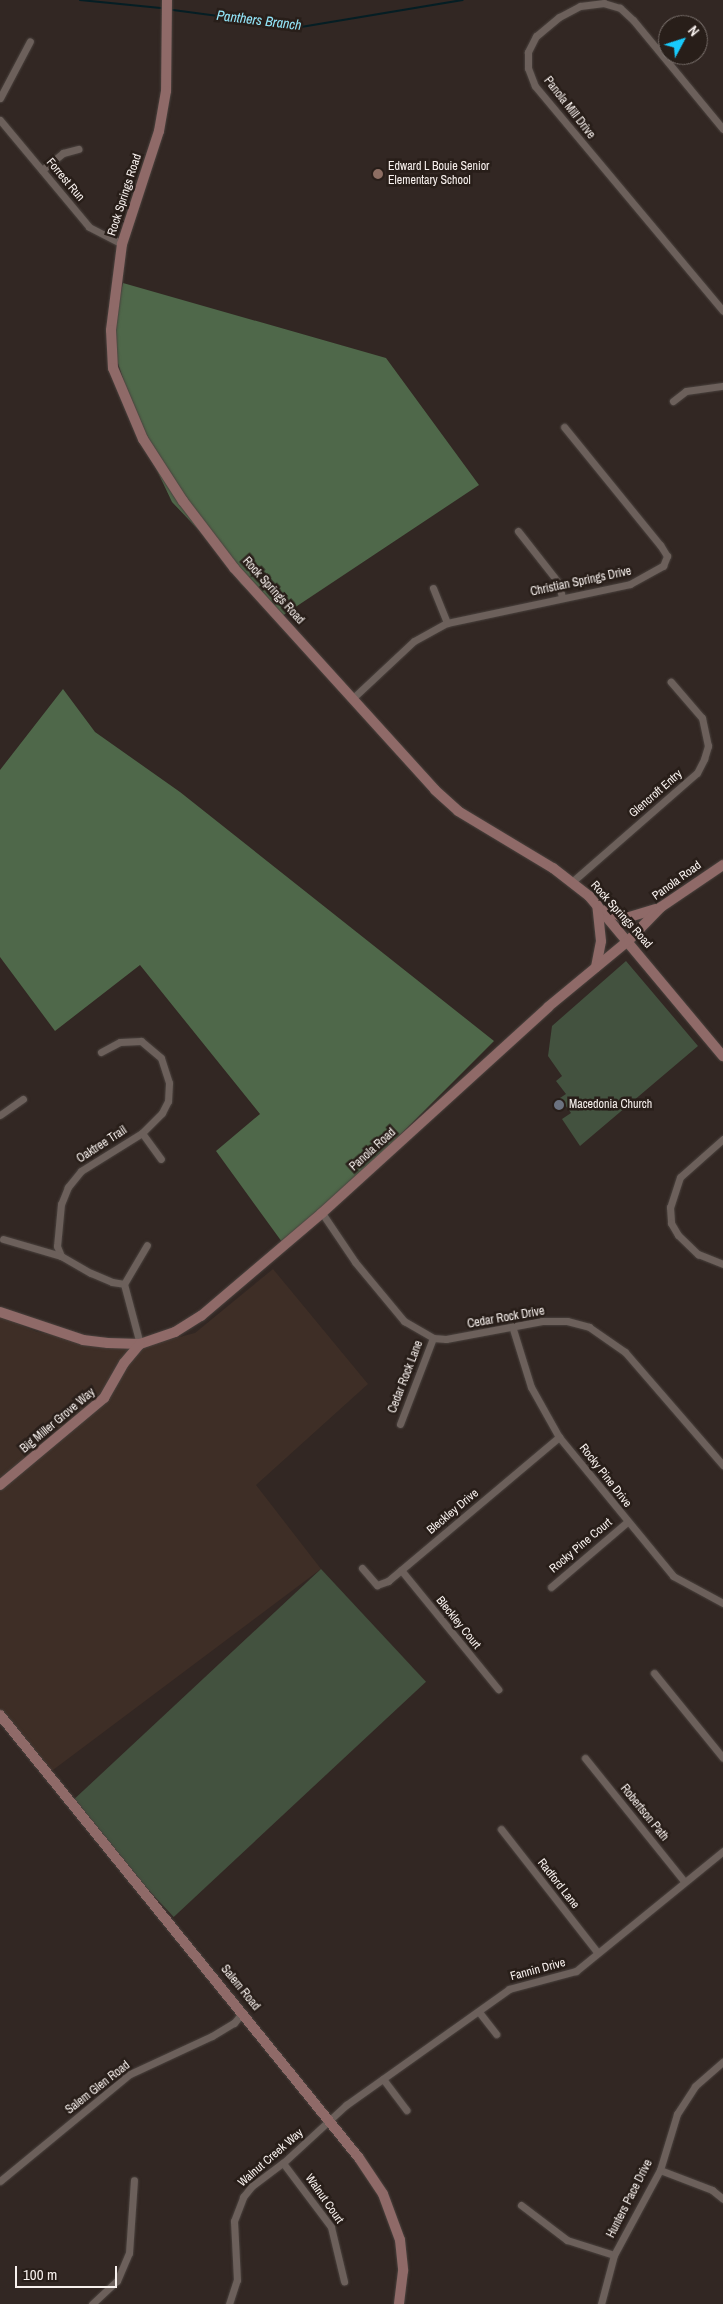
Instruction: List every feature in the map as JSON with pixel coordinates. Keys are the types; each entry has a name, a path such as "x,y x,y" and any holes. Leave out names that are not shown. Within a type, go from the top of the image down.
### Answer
{"street":[{"name":"Rock Springs Road","path":"167,0 166,92 159,130 122,244 111,355 120,392 143,439 205,532 447,802 573,881 597,904 629,940 723,1056"},
{"name":"Panola Mill Drive","path":"723,129 633,20 620,8 604,3 580,6 559,17 536,36 528,52 528,68 535,86 723,311"},
{"path":"0,98 30,41"},
{"name":"Forrest Run","path":"0,120 89,227 122,244"},
{"path":"42,170 63,153 78,149"},
{"path":"673,401 686,392 723,386"},
{"name":"Christian Springs Drive","path":"353,698 414,641 447,623 630,584 663,566 667,556 564,427"},
{"path":"518,532 558,582 562,597"},
{"path":"433,588 447,623"},
{"name":"Glencroft Entry","path":"573,881 697,773 704,760 708,746 702,718 671,682"},
{"name":"Panola Road","path":"0,1312 83,1340 120,1344 140,1344 175,1332 201,1316 322,1213 596,967 629,940 661,907 723,865"},
{"path":"597,904 614,915 626,918 661,907"},
{"path":"596,967 601,941 597,904"},
{"name":"Oaktree Trail","path":"61,1256 57,1246 57,1223 68,1187 81,1171 142,1132 162,1113 168,1101 169,1083 161,1058 140,1041 120,1042 101,1052"},
{"path":"0,1115 22,1099"},
{"path":"142,1132 161,1158"},
{"path":"723,1139 680,1177 670,1207 671,1223 678,1235 698,1254 723,1264"},
{"path":"322,1213 355,1262 404,1321 433,1338"},
{"path":"3,1239 61,1256 98,1276 124,1284"},
{"path":"140,1344 124,1284 147,1246"},
{"name":"Cedar Rock Drive","path":"433,1338 446,1339 513,1329 542,1321 567,1321 589,1328 625,1352 723,1464"},
{"name":"Rocky Pine Drive","path":"513,1329 531,1388 559,1437 673,1576 723,1603"},
{"name":"Cedar Rock Lane","path":"400,1424 433,1338"},
{"path":"120,1344 124,1362"},
{"name":"Big Miller Grove Way","path":"0,1485 104,1398 124,1362 140,1344"},
{"name":"Bleckley Drive","path":"362,1568 377,1585 388,1582 559,1437"},
{"name":"Rocky Pine Court","path":"551,1587 627,1522"},
{"name":"Bleckley Court","path":"401,1570 498,1689"},
{"path":"654,1673 723,1758"},
{"name":"Salem Road","path":"0,1715 243,2012 383,2194 394,2221 403,2271 399,2304"},
{"name":"Robertson Path","path":"585,1758 684,1882"},
{"name":"Radford Lane","path":"501,1829 598,1953"},
{"name":"Fannin Drive","path":"328,2121 382,2079 509,1989 566,1975 598,1953 723,1851"},
{"name":"Salem Glen Road","path":"0,2182 130,2074 212,2036 234,2023 243,2012"},
{"path":"479,2012 496,2034"},
{"name":"Hunters Pace Drive","path":"601,2304 614,2256 660,2170 677,2114 695,2086 723,2062"},
{"path":"382,2079 406,2110"},
{"name":"Walnut Creek Way","path":"229,2304 237,2280 233,2234 237,2210 252,2186 284,2163 328,2121"},
{"name":"Walnut Court","path":"284,2163 331,2227 344,2281"},
{"path":"660,2170 712,2190 723,2199"},
{"path":"92,2304 117,2281 129,2253 134,2180"},
{"path":"521,2205 567,2240 614,2256"}],"shaded area":[{"path":"273,1269 368,1384 256,1485 321,1569 45,1776 0,1721 0,1316 37,1332 145,1346 195,1333"}],"green space":[{"path":"123,283 386,358 479,485 279,618 241,584 212,544 172,502 145,445 110,339"},
{"path":"63,689 95,732 180,792 494,1041 320,1215 282,1242 216,1151 260,1114 140,965 55,1031 0,957 0,770"},
{"path":"626,961 698,1046 580,1146 562,1119 571,1113 560,1098 566,1094 556,1081 562,1076 548,1056 552,1026"},
{"path":"321,1569 426,1682 174,1917 69,1804"}],"waterway":[{"name":"Panthers Branch","path":"80,0 161,8"},
{"name":"Panthers Branch","path":"173,10 301,27 463,0"}],"place":[{"name":"Edward L Bouie Senior Elementary School","path":"378,174"},
{"name":"Macedonia Church","path":"559,1105"}]}
